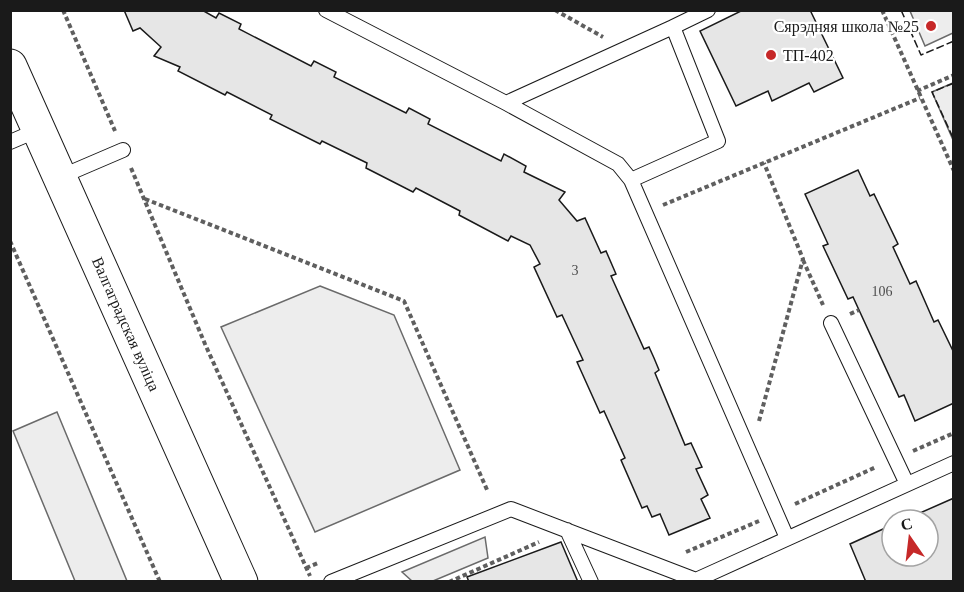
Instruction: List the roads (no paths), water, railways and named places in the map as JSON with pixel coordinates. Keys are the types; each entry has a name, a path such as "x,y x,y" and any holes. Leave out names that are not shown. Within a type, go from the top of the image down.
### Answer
{"main road":[{"name":"Валгаградская вуліца","path":"10,66 24,136 60,177 241,582"}],"lane":[{"path":"326,10 618,164 631,180 787,538"},
{"path":"506,103 708,10"},
{"path":"631,180 718,141 673,27"},
{"path":"60,177 123,150"},
{"path":"831,323 907,484"},
{"path":"331,582 512,509 696,581 954,463"},
{"path":"567,530 591,582"}],"place":[{"name":"Сярэдняя школа №25","path":"931,26"},
{"name":"ТП-402","path":"771,55"}]}
